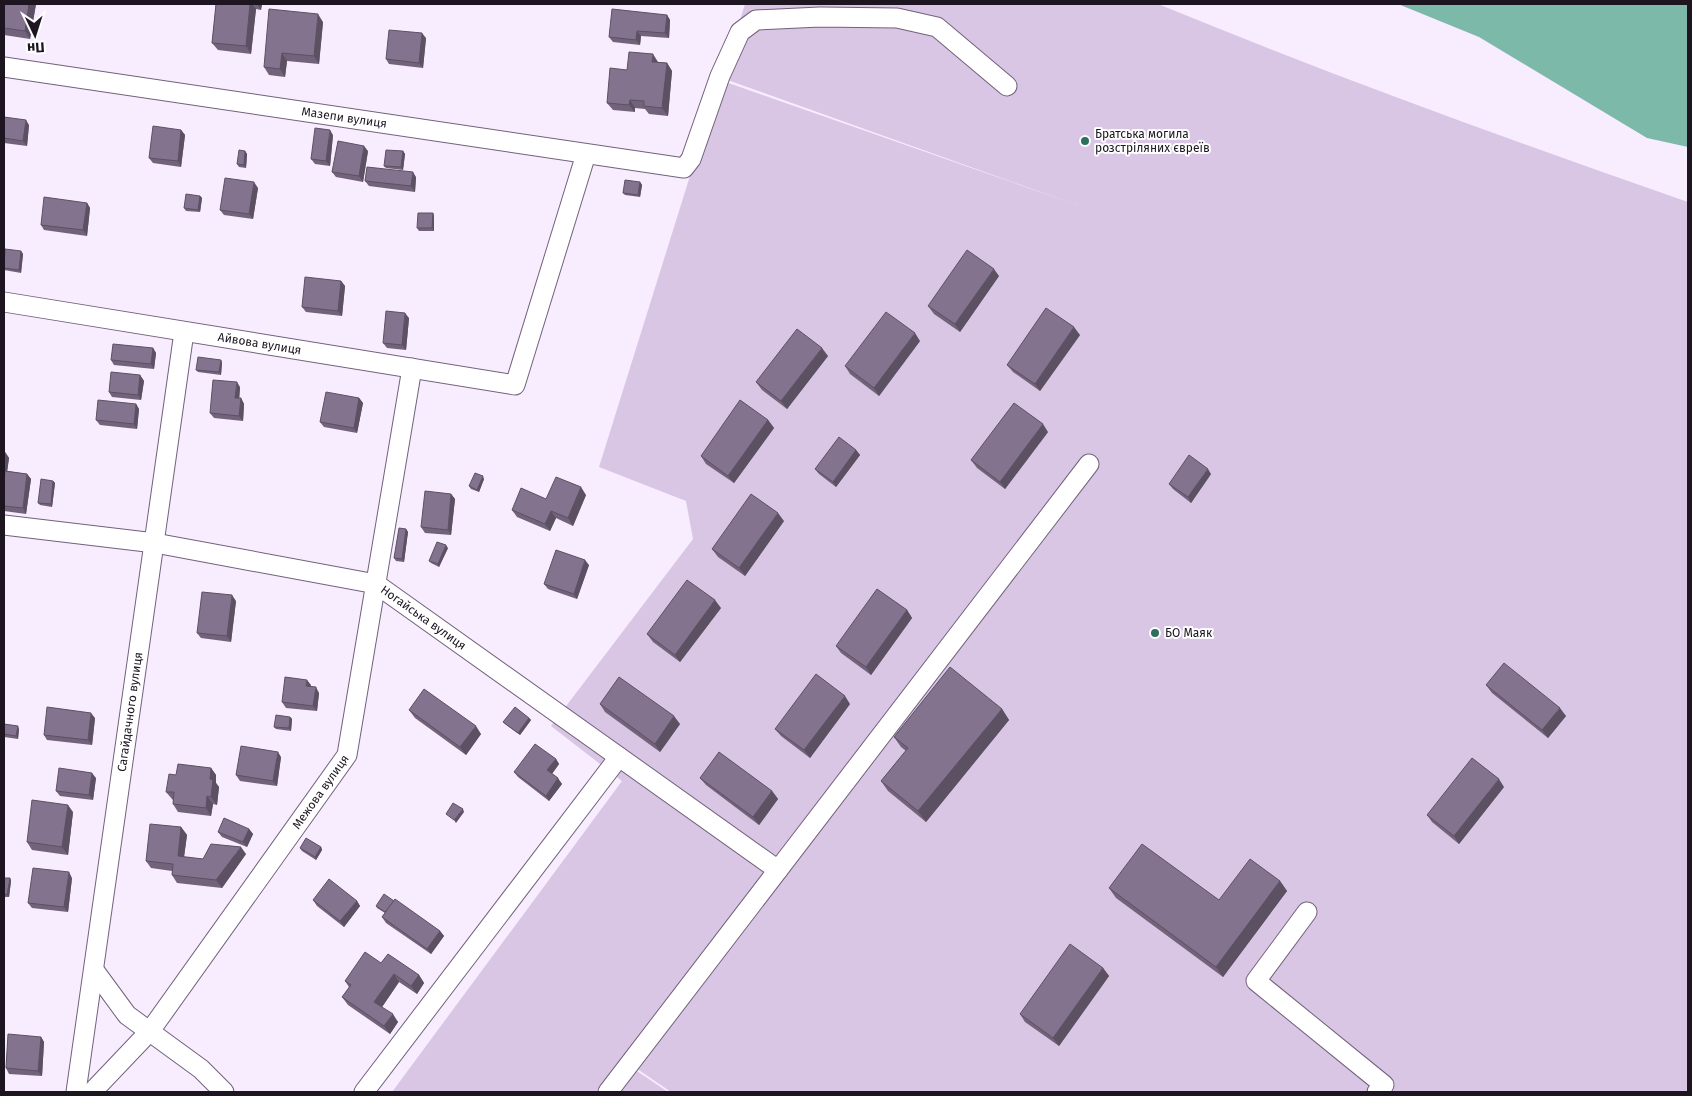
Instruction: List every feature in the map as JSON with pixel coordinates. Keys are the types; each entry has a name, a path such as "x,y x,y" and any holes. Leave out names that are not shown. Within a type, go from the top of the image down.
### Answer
{"street":[{"name":"Мазепи вулиця","path":"4,67 684,168 691,158 720,76 740,32 756,20 820,17 897,18 937,27 1007,86"},
{"name":"Айвова вулиця","path":"4,302 515,385 586,154"},
{"name":"Сагайдачного вулиця","path":"76,1092 184,332"},
{"name":"Межова вулиця","path":"92,1092 150,1032 348,755 412,368"},
{"path":"608,1092 1089,464"},
{"name":"Ногайська вулиця","path":"4,525 155,543 376,584 778,870"},
{"path":"364,1092 620,757"},
{"path":"1307,912 1256,981 1384,1085 1377,1092"},
{"path":"94,970 127,1015 201,1069 224,1092"}],"shaded area":[{"name":"БО Маяк","path":"745,4 1158,4 1422,107 1688,202 1688,1092 671,1092 630,1064 628,1065 668,1092 392,1092 622,781 551,726 693,539 686,501 599,467 720,80 1077,205 722,78"},
{"path":"1398,4 1688,4 1688,147 1647,138 1479,37"}],"building":[{"path":"4,4 29,4 25,31 4,28"},
{"path":"216,4 250,4 246,46 212,43"},
{"path":"269,9 318,14 314,56 282,53 280,69 264,67"},
{"path":"612,9 667,15 665,33 637,31 636,40 609,37"},
{"path":"389,30 422,33 419,63 386,59"},
{"path":"629,52 653,54 652,62 667,63 662,108 644,106 644,101 630,100 629,105 607,103 610,68 627,70"},
{"path":"4,117 26,120 23,141 4,138"},
{"path":"153,126 181,130 178,161 149,158"},
{"path":"315,128 330,130 326,161 311,159"},
{"path":"338,141 364,146 359,176 332,172"},
{"path":"239,150 245,151 244,165 237,164"},
{"path":"386,150 403,151 401,167 384,166"},
{"path":"367,167 413,172 411,186 365,181"},
{"path":"225,178 254,182 249,214 220,210"},
{"path":"625,180 640,182 638,195 623,193"},
{"path":"186,194 200,196 198,210 184,208"},
{"path":"44,197 87,203 83,230 41,225"},
{"path":"418,213 433,213 432,228 417,228"},
{"path":"5,249 21,251 19,270 4,268"},
{"path":"967,250 994,269 955,324 928,306"},
{"path":"305,277 341,281 338,311 302,307"},
{"path":"1046,308 1074,327 1035,384 1007,365"},
{"path":"386,311 405,313 402,345 383,343"},
{"path":"886,312 915,333 874,388 845,366"},
{"path":"797,329 822,348 781,401 756,382"},
{"path":"113,344 153,348 151,364 111,360"},
{"path":"198,357 221,360 219,372 196,370"},
{"path":"111,372 140,375 138,395 109,392"},
{"path":"213,380 237,382 235,398 241,398 239,416 210,413"},
{"path":"326,392 359,398 354,428 320,422"},
{"path":"98,400 136,404 134,424 96,420"},
{"path":"740,400 768,420 728,476 701,456"},
{"path":"1014,403 1043,424 1000,482 971,460"},
{"path":"839,437 856,450 833,482 815,469"},
{"path":"1189,455 1208,469 1188,497 1169,484"},
{"path":"5,471 27,474 23,508 4,506"},
{"path":"475,473 483,476 477,490 469,486"},
{"path":"556,477 581,487 568,518 551,511 545,524 512,510 521,488 546,499"},
{"path":"41,479 53,481 51,504 38,503"},
{"path":"425,491 451,494 448,530 421,527"},
{"path":"751,494 778,513 739,568 712,549"},
{"path":"399,528 406,529 402,559 394,558"},
{"path":"437,542 446,545 438,564 429,561"},
{"path":"556,550 585,560 574,594 544,584"},
{"path":"687,580 715,600 675,655 647,634"},
{"path":"877,589 907,610 866,667 836,646"},
{"path":"202,592 232,595 227,636 197,633"},
{"path":"1504,663 1560,708 1542,730 1486,685"},
{"path":"950,667 1002,709 918,811 881,781 908,748 894,737"},
{"path":"816,674 845,696 804,750 775,729"},
{"path":"285,677 307,680 306,686 316,687 313,706 282,702"},
{"path":"619,677 674,716 655,744 600,704"},
{"path":"424,689 476,726 460,747 409,710"},
{"path":"47,707 91,713 88,740 44,735"},
{"path":"515,707 529,718 518,733 503,722"},
{"path":"276,715 290,717 289,728 274,727"},
{"path":"4,724 18,726 16,736 4,734"},
{"path":"535,744 556,759 547,770 558,778 546,796 514,772"},
{"path":"241,746 278,752 273,781 236,775"},
{"path":"719,752 772,791 753,817 700,778"},
{"path":"1472,758 1499,779 1454,836 1427,815"},
{"path":"178,764 211,768 210,779 213,780 211,797 207,796 206,808 173,804 174,792 166,792 169,774 176,775"},
{"path":"59,768 92,773 89,795 56,791"},
{"path":"32,800 68,805 62,847 27,842"},
{"path":"453,803 463,809 454,820 446,814"},
{"path":"224,818 249,829 243,842 218,832"},
{"path":"150,824 181,827 178,856 203,859 211,844 241,847 216,880 172,875 173,864 146,861"},
{"path":"306,838 321,847 315,857 300,848"},
{"path":"1142,844 1219,900 1250,859 1280,881 1216,967 1109,888"},
{"path":"33,868 69,872 64,907 28,903"},
{"path":"4,878 10,878 7,895 4,894"},
{"path":"329,879 357,901 340,921 313,900"},
{"path":"384,894 394,901 385,912 376,906"},
{"path":"395,899 440,931 427,949 382,917"},
{"path":"1070,944 1103,968 1053,1038 1020,1014"},
{"path":"365,952 381,963 388,954 419,975 411,986 394,974 374,1002 393,1014 384,1026 342,997 351,985 345,981"},
{"path":"8,1034 41,1037 38,1071 6,1068"}],"place":[{"name":"Братська могила розстріляних євреїв","path":"1085,141"},
{"name":"БО Маяк","path":"1155,633"}]}
